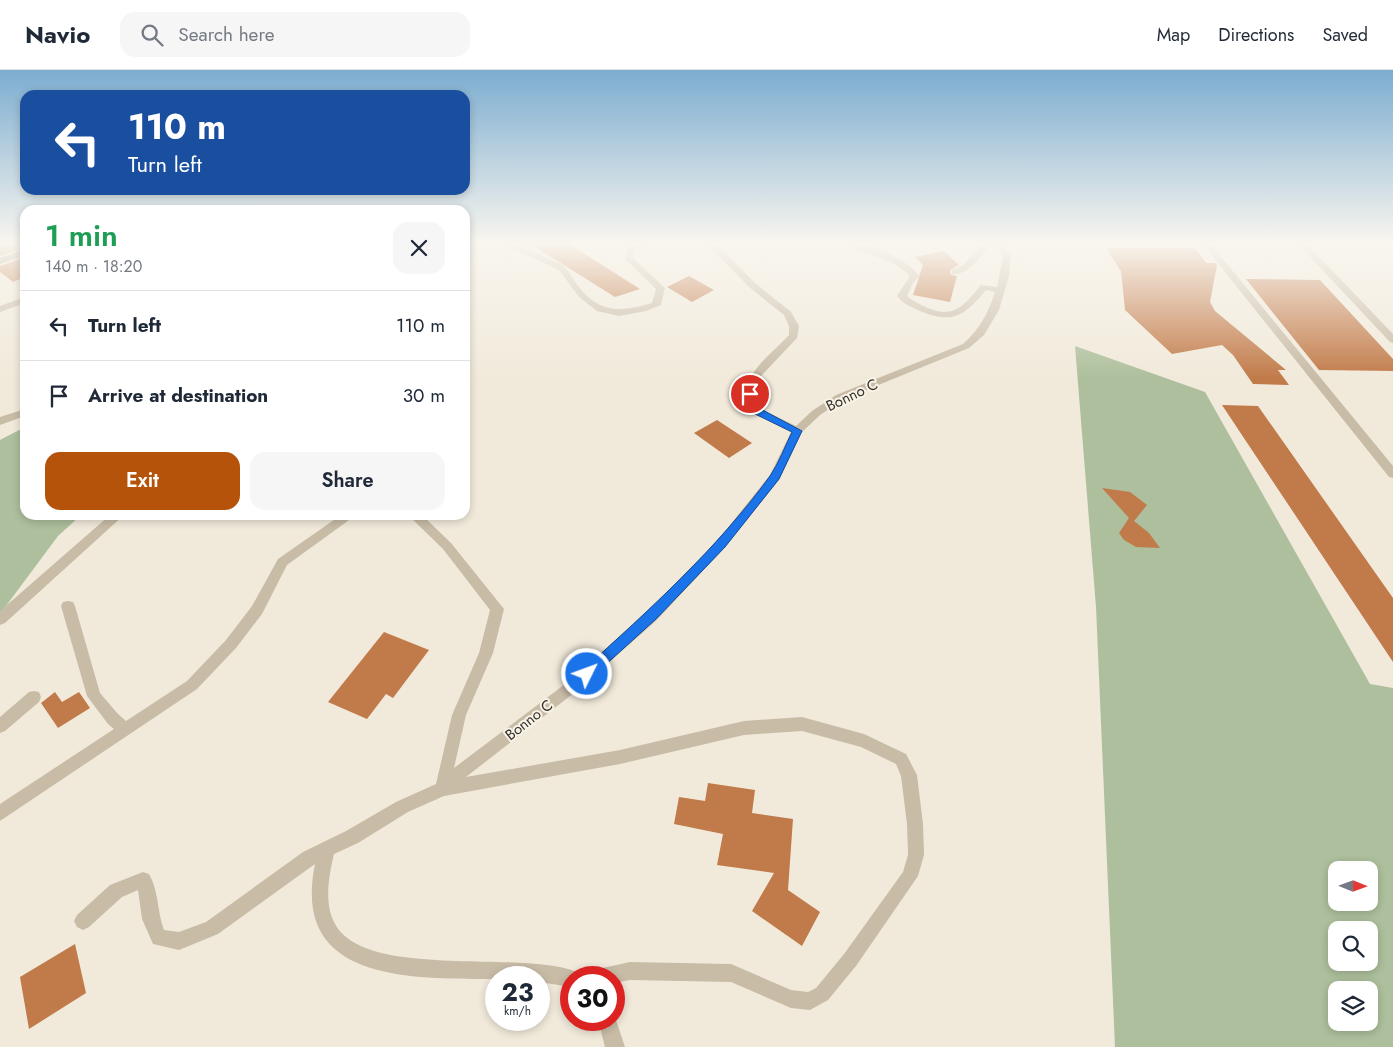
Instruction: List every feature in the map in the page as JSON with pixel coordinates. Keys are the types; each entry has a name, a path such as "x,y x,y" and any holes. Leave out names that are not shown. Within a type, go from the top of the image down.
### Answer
{"street":[{"path":"576,288 596,308 614,313 633,312 656,305 661,288"},
{"path":"756,288 788,314 794,326 794,336 754,377 750,394 752,408 797,431"},
{"path":"906,288 902,296 906,302 935,314 950,316 962,312 983,288"},
{"path":"987,288 1000,290"},
{"path":"1242,288 1393,474"},
{"path":"1343,288 1393,340"},
{"name":"Bonno C","path":"443,787 574,685 652,616 721,544 775,477 797,431 816,413 840,397 966,346 981,333 994,310 1000,290"},
{"path":"0,309 20,302"},
{"path":"0,421 20,414"},
{"path":"0,619 112,520"},
{"path":"0,813 192,685 231,644 257,610 282,562 343,520"},
{"path":"419,520 447,546 497,608 486,653 459,715 443,787"},
{"path":"68,606 94,696 112,719 126,729"},
{"path":"0,726 34,696"},
{"path":"83,921 116,891 143,880 146,885 151,918 159,938 179,941 212,928 309,858 402,807 443,787 620,757 744,728 802,724 864,742 901,758 909,775 915,824 916,855 910,876 850,960 822,994 810,1001 790,999 730,973 625,973"},
{"path":"326,850 320,895 323,918 329,932 338,944 353,954 395,965 524,971 560,976"},
{"path":"610,1031 615,1047"}],"green space":[{"path":"1075,346 1205,392 1370,684 1393,688 1393,1047 1115,1047 1096,607"},
{"path":"20,430 20,520 76,520 58,536 0,614 0,440"}],"building":[{"path":"600,288 640,289 615,297"},
{"path":"668,288 710,288 714,290 692,302"},
{"path":"915,288 954,288 950,302 913,295"},
{"path":"1123,288 1213,288 1210,302 1215,311 1286,370 1278,370 1289,385 1253,384 1233,355 1222,345 1172,354 1125,310"},
{"path":"1253,288 1327,288 1393,359 1393,371 1319,370"},
{"path":"1222,405 1258,406 1393,598 1393,662"},
{"path":"717,420 752,443 729,458 694,433"},
{"path":"1102,488 1130,492 1147,505 1134,521 1149,533 1160,548 1136,547 1124,540 1119,533 1129,518"},
{"path":"384,632 429,650 393,698 386,694 367,719 328,702"},
{"path":"55,692 62,702 79,692 90,708 58,728 41,703"},
{"path":"708,783 755,790 752,813 793,819 788,890 820,912 802,946 752,911 774,873 717,865 723,834 674,824 679,797 705,801"},
{"path":"75,944 86,993 29,1029 20,977"}],"route":[{"path":"587,674 652,616 721,544 775,477 797,431 752,408 750,394"}]}
